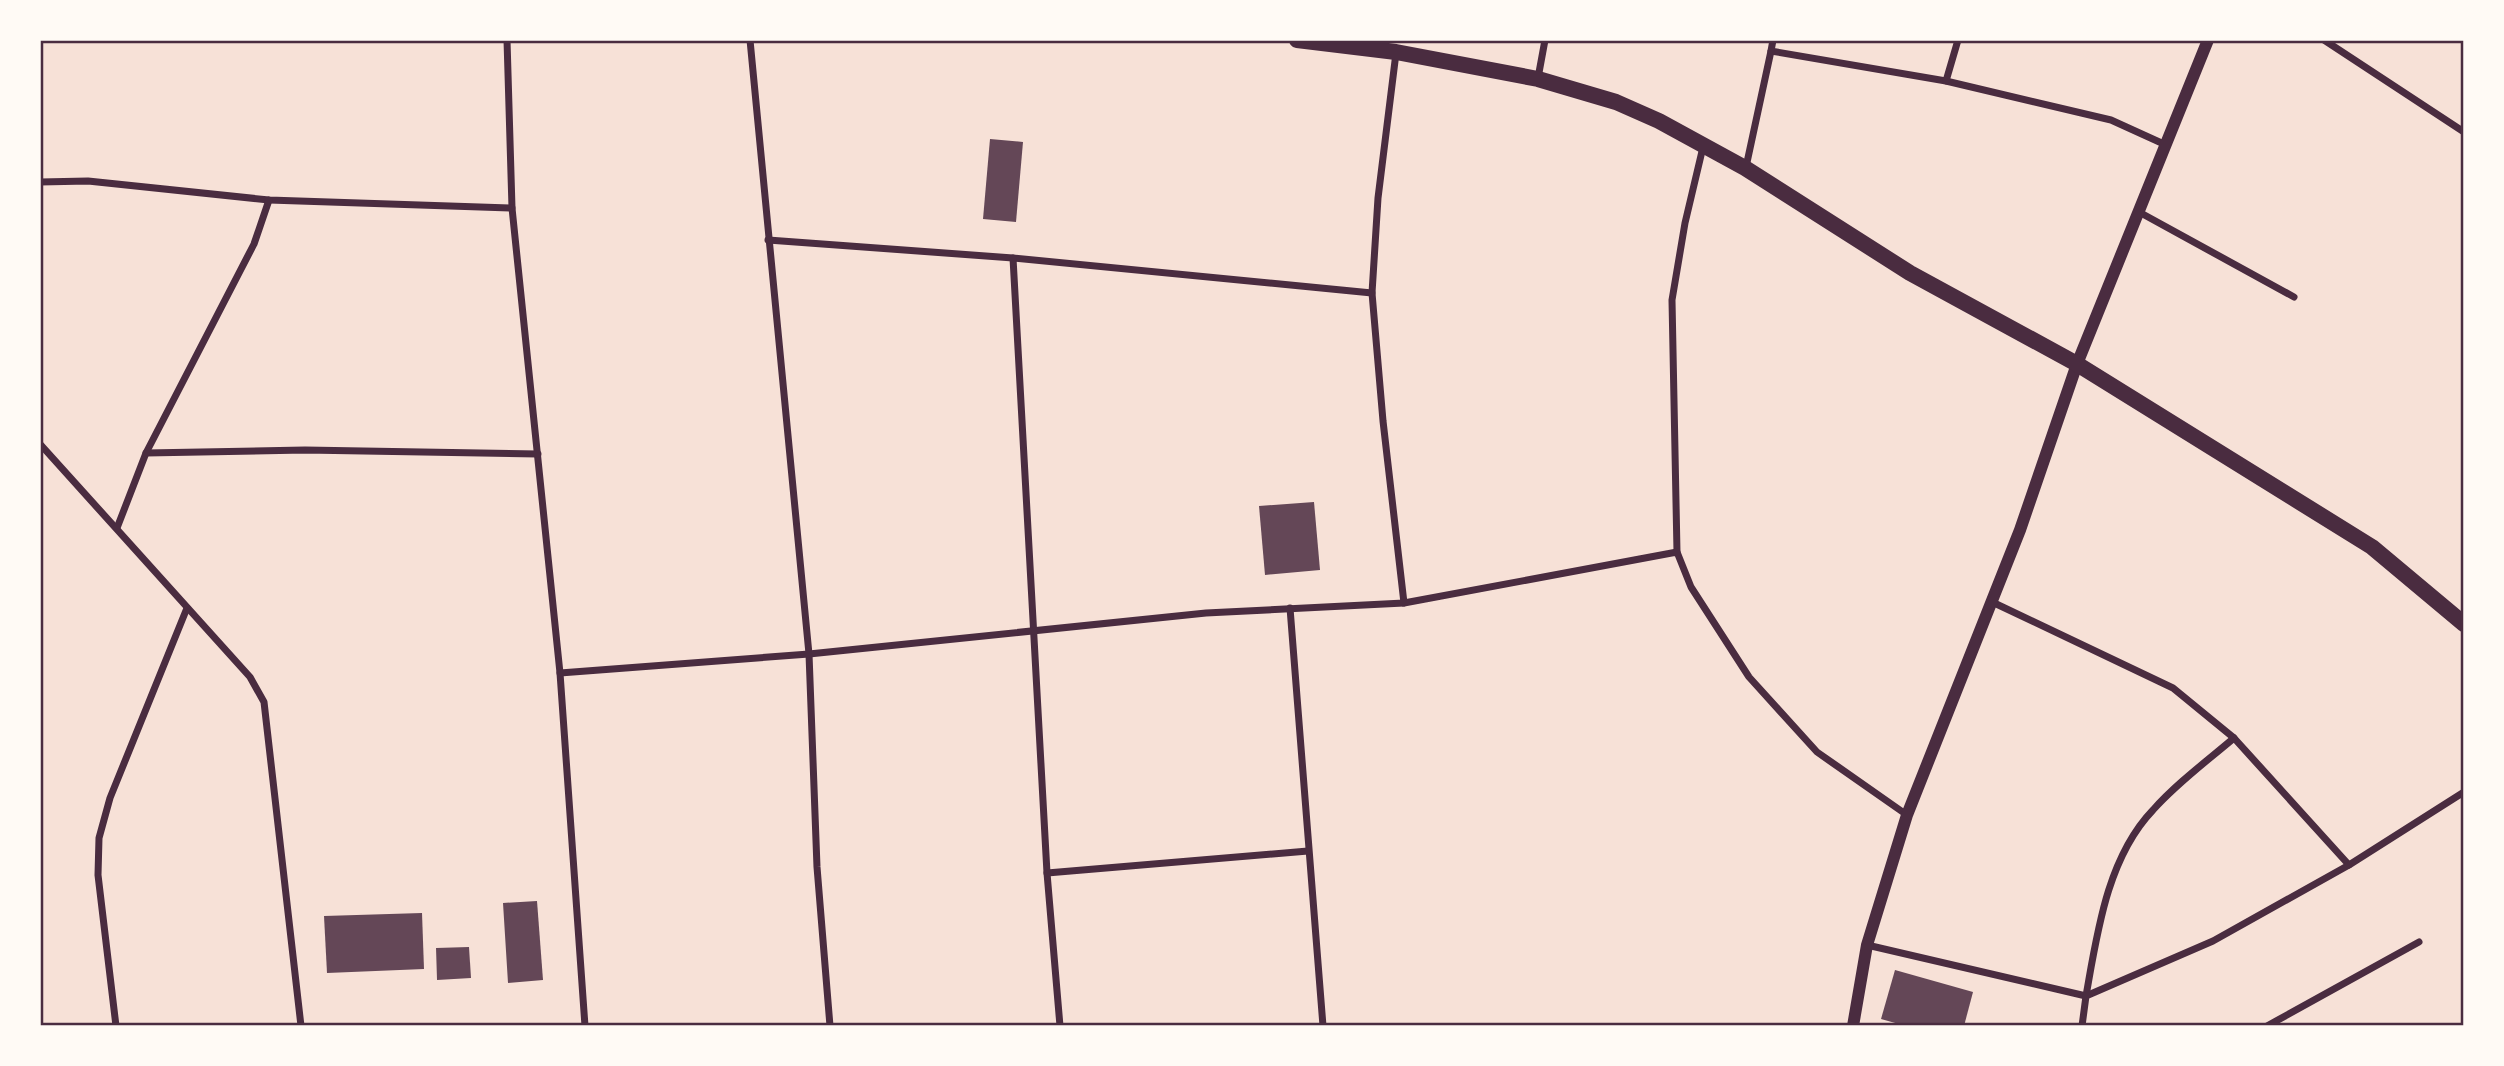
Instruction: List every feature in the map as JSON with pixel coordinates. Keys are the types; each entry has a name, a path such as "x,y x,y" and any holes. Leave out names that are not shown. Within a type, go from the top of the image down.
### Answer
{"main road":[{"path":"1297,40 1396,52 1538,79 1616,102 1660,121 1745,168 1910,273 2077,364 2372,547 2464,624"}],"street":[{"path":"507,40 512,208 560,673 585,1026"},
{"path":"750,40 809,654 817,867 830,1026"},
{"path":"1538,79 1545,40"},
{"path":"1745,168 1773,40"},
{"path":"1946,81 1958,40"},
{"path":"1853,1026 1867,945 1907,815 1989,601 2020,530 2077,364 2208,40"},
{"path":"2324,40 2464,132"},
{"path":"1770,51 1946,81 2111,120 2166,145"},
{"path":"1396,52 1378,198 1372,293 1404,603"},
{"path":"1704,145 1685,223 1672,300 1676,552 1691,587 1749,677 1817,752 1907,815"},
{"path":"40,182 88,181 269,200 512,208"},
{"path":"117,528 146,453 254,244 269,200"},
{"path":"2139,212 2294,297"},
{"path":"768,240 1013,258 1372,293"},
{"path":"1013,258 1047,873 1060,1026"},
{"path":"40,444 250,677 264,702 301,1026"},
{"path":"146,453 332,450 538,454"},
{"path":"560,673 809,654 1206,613 1404,603 1676,552"},
{"path":"1989,601 2173,688 2234,738 2349,865"},
{"path":"116,1026 98,875 99,838 110,798 187,608"},
{"path":"1290,608 1323,1026"},
{"path":"2082,1026 2108,891 2129,845 2151,811 2234,738"},
{"path":"1867,945 2086,996 2213,941 2349,865 2464,792"},
{"path":"1047,873 1308,851"},
{"path":"2267,1026 2419,942"}],"building":[{"path":"990,139 1023,142 1016,222 983,219"},
{"path":"1314,502 1320,570 1265,575 1259,506"},
{"path":"537,901 543,980 508,983 503,903"},
{"path":"422,913 424,969 327,973 324,916"},
{"path":"469,947 471,978 437,980 436,948"},
{"path":"1895,970 1973,992 1964,1026 1906,1026 1881,1019"}]}
